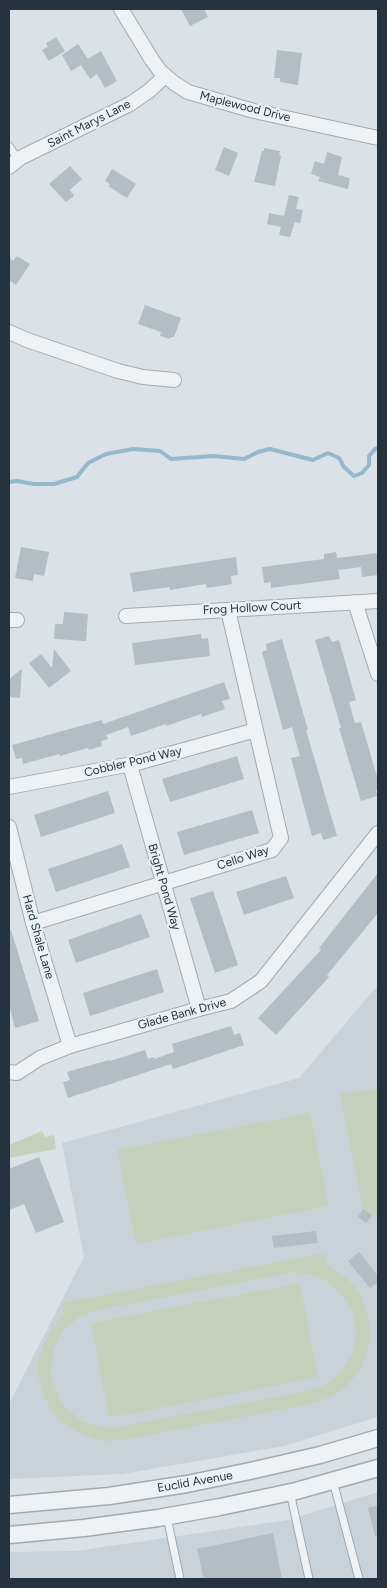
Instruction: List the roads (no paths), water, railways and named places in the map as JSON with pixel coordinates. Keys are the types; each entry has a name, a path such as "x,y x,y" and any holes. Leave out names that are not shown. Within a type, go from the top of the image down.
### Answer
{"street":[{"name":"Maplewood Drive","path":"121,9 152,60 174,84 194,94 254,111 378,138"},
{"name":"Saint Marys Lane","path":"14,163 130,104 149,92 165,76"},
{"path":"9,332 118,371 174,380"},
{"name":"Frog Hollow Court","path":"126,616 378,601"},
{"path":"355,602 378,674"},
{"name":"Cello Way","path":"33,923 272,850 281,838 228,610"},
{"name":"Cobbler Pond Way","path":"9,787 130,765 256,730"},
{"name":"Bright Pond Way","path":"130,765 198,1009"},
{"name":"Hard Shale Lane","path":"9,827 33,923 70,1046"},
{"name":"Glade Bank Drive","path":"9,1072 17,1073 40,1058 70,1046 231,1001 261,981 378,833"},
{"name":"Euclid Avenue","path":"9,1505 100,1497 187,1484 276,1465 378,1438"},
{"path":"9,1535 84,1528 167,1517 290,1492 378,1468"}],"lane":[{"path":"9,146 14,163"},
{"path":"333,1480 359,1579"},
{"path":"290,1492 309,1579"},
{"path":"167,1517 180,1579"}],"waterway":[{"path":"9,482 54,484 77,477 88,463 106,454 133,449 160,451 171,459 213,456 244,459 258,452 270,449 313,460 328,453 339,458 344,467 354,476 362,473 369,465 369,456 378,448"}]}
